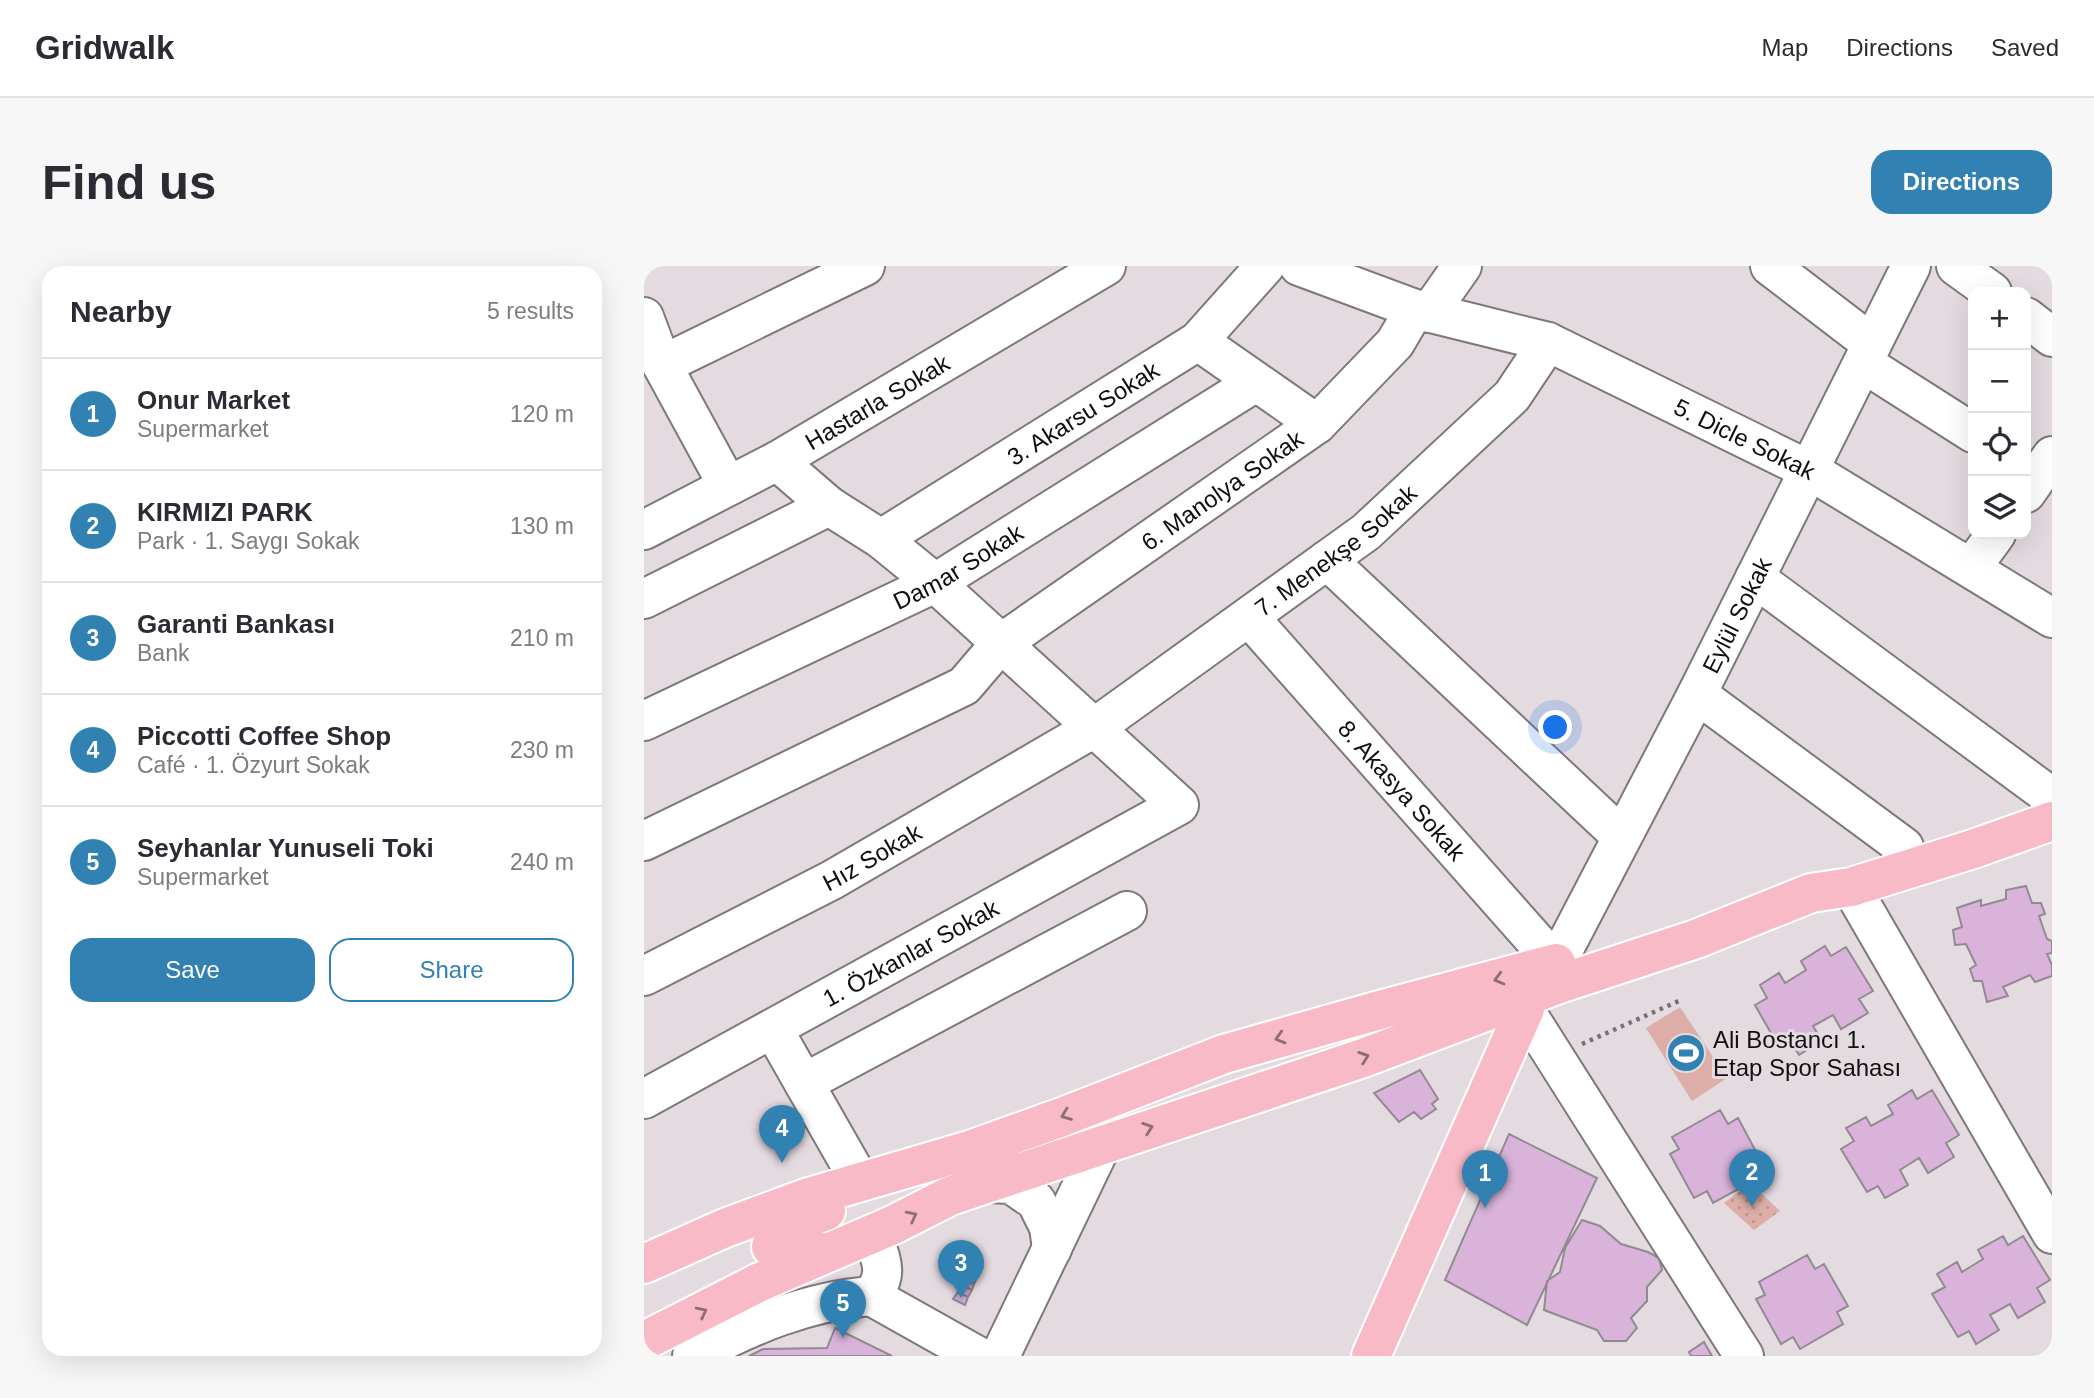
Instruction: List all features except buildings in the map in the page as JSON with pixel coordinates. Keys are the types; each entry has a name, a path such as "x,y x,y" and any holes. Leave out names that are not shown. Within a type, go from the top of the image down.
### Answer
{"main road":[{"path":"652,1258 806,1198 959,1153 1062,1117 1224,1054 1376,1010 1556,964 1904,847 2051,804"},
{"path":"644,1342 760,1282 872,1234 950,1196 1522,1005 1559,984 1696,939 1811,893 1851,887 1973,849 2051,804"},
{"path":"1371,1356 1522,1005"},
{"path":"827,1253 811,1250 785,1254 771,1247 801,1219 876,1196 934,1171 959,1153"}],"street":[{"path":"662,365 865,266"},
{"name":"Hastarla Sokak","path":"644,530 777,461 1106,266"},
{"name":"3. Akarsu Sokak","path":"881,539 1198,341 1265,266"},
{"name":"5. Dicle Sokak","path":"1300,266 1422,311 1548,342 1809,470 2052,618"},
{"name":"6. Manolya Sokak","path":"644,841 964,686 1000,644 1317,424 1395,343 1462,266"},
{"path":"1770,266 1868,354 1968,429"},
{"name":"Eylül Sokak","path":"1556,964 1697,694 1911,266"},
{"path":"1956,266 1985,287"},
{"path":"644,317 662,365 728,486"},
{"path":"2031,321 2052,337"},
{"path":"1198,341 1317,424"},
{"name":"7. Menekşe Sokak","path":"1094,729 1366,532 1512,396 1548,342"},
{"name":"Damar Sokak","path":"644,721 935,583 1256,382"},
{"path":"777,461 829,506 881,539 935,583 1094,729"},
{"path":"644,599 829,506"},
{"path":"1972,567 1992,539"},
{"path":"1327,560 1622,837"},
{"path":"1755,578 2051,804"},
{"name":"8. Akasya Sokak","path":"1249,617 1556,964"},
{"path":"1697,694 1904,847"},
{"name":"1. Özkanlar Sokak","path":"644,1100 1179,805 1094,729"},
{"name":"Hız Sokak","path":"644,976 832,880 1094,729"},
{"path":"1851,887 2050,1227"},
{"path":"804,1083 1127,911"},
{"path":"1522,1005 1744,1356"},
{"path":"773,1029 854,1171"},
{"path":"1000,1356 1102,1144"},
{"path":"987,1183 1011,1184 1036,1202 1049,1227 1052,1250"},
{"path":"871,1296 883,1280 883,1269 872,1234"},
{"path":"692,1356 762,1322 792,1311 837,1300 871,1296 978,1356"},
{"path":"644,1342 652,1356"}],"path":[{"path":"1555,1055 1632,1024 1681,1000"}],"shaded area":[{"name":"Ali Bostancı 1. Etap Spor Sahası","path":"1680,1007 1727,1078 1692,1101 1646,1028"},
{"path":"1750,1183 1780,1211 1754,1230 1724,1203"}],"place":[{"name":"Ali Bostancı 1. Etap Spor Sahası","path":"1686,1053"},
{"name":"Piccotti Coffee Shop","path":"782,1163"},
{"name":"KIRMIZI PARK","path":"1752,1207"},
{"name":"Onur Market","path":"1485,1208"},
{"name":"Garanti Bankası","path":"961,1298"},
{"name":"Seyhanlar Yunuseli Toki","path":"843,1338"}]}
